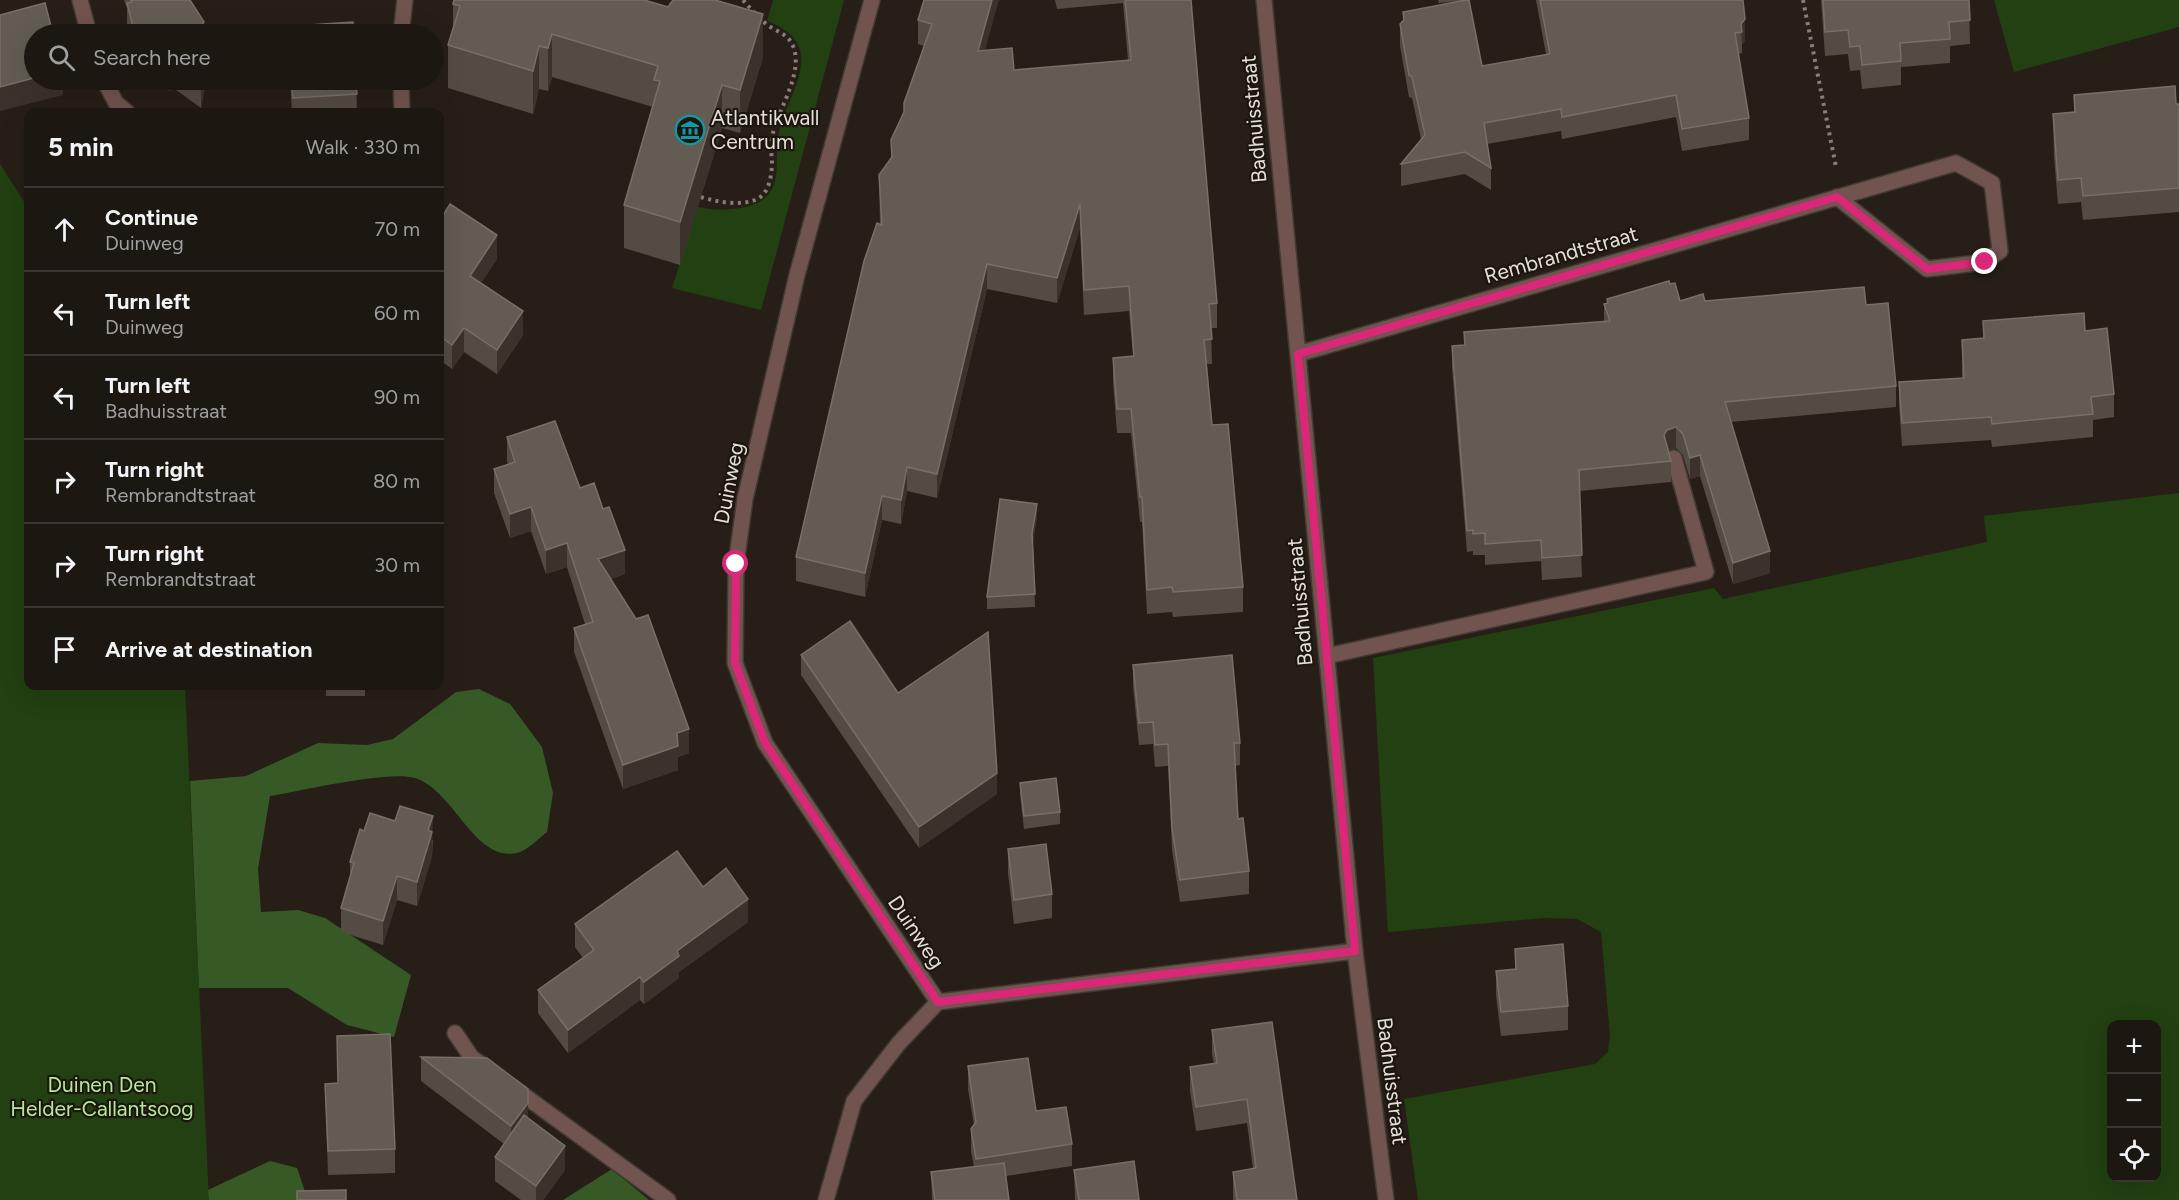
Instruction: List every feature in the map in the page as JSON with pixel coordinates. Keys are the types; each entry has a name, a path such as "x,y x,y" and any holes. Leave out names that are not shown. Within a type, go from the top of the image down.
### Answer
{"street":[{"path":"80,0 86,24"},
{"path":"402,24 405,0"},
{"name":"Duinweg","path":"872,0 797,274 745,499 736,564 735,663 765,743 938,1002"},
{"name":"Badhuisstraat","path":"1264,0 1355,951 1386,1200"},
{"path":"109,90 116,103 122,108"},
{"path":"401,90 402,108"},
{"name":"Rembrandtstraat","path":"1298,354 1840,196 1956,163 1992,183 2000,251 1985,262 1927,269 1840,196"},
{"path":"1327,656 1706,572 1674,458"},
{"name":"Duinweg","path":"826,1200 854,1101 899,1043 938,1002 1355,951"},
{"path":"455,1033 472,1058 668,1200"}],"path":[{"path":"701,197 723,203 747,202 760,198 769,185 774,132 787,99 795,68 796,56 793,43 782,33 766,25 743,0"},
{"path":"1803,0 1840,196"}],"green space":[{"path":"773,0 844,0 761,310 672,288 698,207 725,210 745,207 762,200 775,183 778,137 800,72 801,57 797,43 786,31 767,21"},
{"path":"1994,0 2179,0 2179,27 2014,72"},
{"name":"Duinen Den Helder-Callantsoog","path":"0,164 24,202 24,690 185,690 209,1200 0,1200"},
{"path":"2179,493 2179,1200 1418,1200 1404,1099 1595,1064 1608,1052 1610,1036 1601,932 1577,919 1544,918 1388,932 1373,658 1714,588 1723,599 1987,542 1984,516"},
{"path":"479,689 510,704 542,747 553,793 547,832 521,852 502,853 489,847 476,837 442,796 429,785 415,778 403,776 366,779 270,796 258,869 261,912 298,910 325,918 411,975 394,1037 347,1025 288,988 199,988 190,781 246,776 318,743 367,745 393,739 456,692"},
{"path":"270,1161 297,1168 308,1200 209,1200 208,1190"},
{"path":"612,1169 649,1200 563,1200"}],"building":[{"path":"131,0 190,0 204,22 202,24 132,24 127,3 132,2"},
{"path":"454,0 644,0 668,7 673,0 715,0 763,14 740,90 722,85 680,222 624,205 660,81 654,80 658,66 552,34 548,48 539,46 533,71 448,45 460,6 453,4"},
{"path":"924,0 992,0 978,51 1012,48 1014,70 1131,60 1125,0 1191,0 1217,303 1209,304 1212,339 1204,340 1212,425 1228,424 1243,587 1173,592 1172,587 1147,590 1142,497 1140,497 1131,409 1117,409 1113,358 1134,356 1129,286 1084,290 1080,204 1057,278 987,264 937,474 907,467 901,500 882,496 865,573 796,557 864,261 877,223 882,225 879,175 892,157 891,140 904,112 904,103 932,24 918,20"},
{"path":"1469,0 1482,66 1550,54 1540,0 1743,0 1745,19 1741,24 1742,32 1735,33 1749,118 1682,129 1676,95 1562,117 1561,109 1484,123 1491,168 1465,152 1401,164 1425,135 1412,77 1409,75 1400,24 1404,20 1403,12"},
{"path":"1823,0 1969,0 1970,20 1949,22 1950,39 1900,43 1901,61 1862,65 1860,46 1850,47 1848,30 1825,32"},
{"path":"45,3 50,24 24,24 24,81 0,87 0,15"},
{"path":"353,22 353,24 324,24"},
{"path":"2175,86 2176,104 2179,104 2179,188 2083,196 2081,178 2058,180 2053,114 2075,112 2074,95"},
{"path":"292,90 357,90 357,94 293,98"},
{"path":"450,204 497,235 470,276 523,311 497,350 464,328 452,345 444,339 444,214"},
{"path":"1669,281 1670,284 1675,283 1680,301 1703,294 1705,301 1864,287 1866,305 1888,303 1896,386 1725,402 1770,551 1733,563 1700,455 1690,458 1683,434 1676,427 1667,430 1664,435 1671,461 1579,470 1582,555 1542,558 1541,540 1485,544 1485,533 1473,534 1473,530 1467,531 1452,346 1465,345 1464,332 1610,321 1604,304 1608,303 1607,299"},
{"path":"2084,313 2085,331 2107,328 2114,394 2091,397 2093,414 1992,424 1991,417 1902,423 1899,382 1964,378 1962,340 1984,338 1983,321"},
{"path":"555,421 580,488 594,483 603,509 609,507 625,550 598,559 636,619 648,615 689,729 677,733 678,746 623,765 574,628 593,622 567,543 546,550 531,507 510,514 494,469 515,462 507,437"},
{"path":"1000,499 1037,504 1032,534 1035,594 987,597"},
{"path":"850,621 898,693 988,632 997,773 919,827 801,655"},
{"path":"1232,655 1240,743 1234,743 1238,819 1243,818 1249,871 1180,880 1172,828 1168,744 1155,745 1153,722 1139,723 1133,665"},
{"path":"1056,778 1060,812 1024,816 1020,783"},
{"path":"400,806 433,816 428,830 432,832 417,882 397,876 383,921 341,908 354,863 350,862 360,829 364,831 370,813 395,821"},
{"path":"1046,844 1052,894 1014,900 1008,849"},
{"path":"677,851 703,887 726,868 748,899 677,951 679,956 644,982 640,977 568,1030 538,990 594,950 575,924"},
{"path":"1563,944 1568,1006 1501,1012 1496,971 1516,969 1515,949"},
{"path":"1272,1022 1297,1200 1237,1200 1233,1172 1256,1168 1247,1099 1196,1107 1190,1067 1217,1063 1212,1030"},
{"path":"390,1034 395,1149 328,1151 325,1084 338,1083 337,1036"},
{"path":"421,1057 487,1058 528,1089 528,1103 511,1126"},
{"path":"1028,1058 1036,1111 1066,1107 1072,1144 976,1159 971,1129 976,1122 968,1066"},
{"path":"524,1115 565,1146 536,1186 495,1157"},
{"path":"1134,1161 1139,1200 1079,1200 1074,1170"},
{"path":"1004,1163 1009,1200 935,1200 931,1172"},
{"path":"346,1190 346,1200 297,1200 297,1191"}],"place":[{"name":"Atlantikwall Centrum","path":"690,130"}],"route":[{"path":"736,564 735,663 765,743 905,956 938,1002 1355,951 1298,354 1837,197 1927,269 1985,262"}]}
